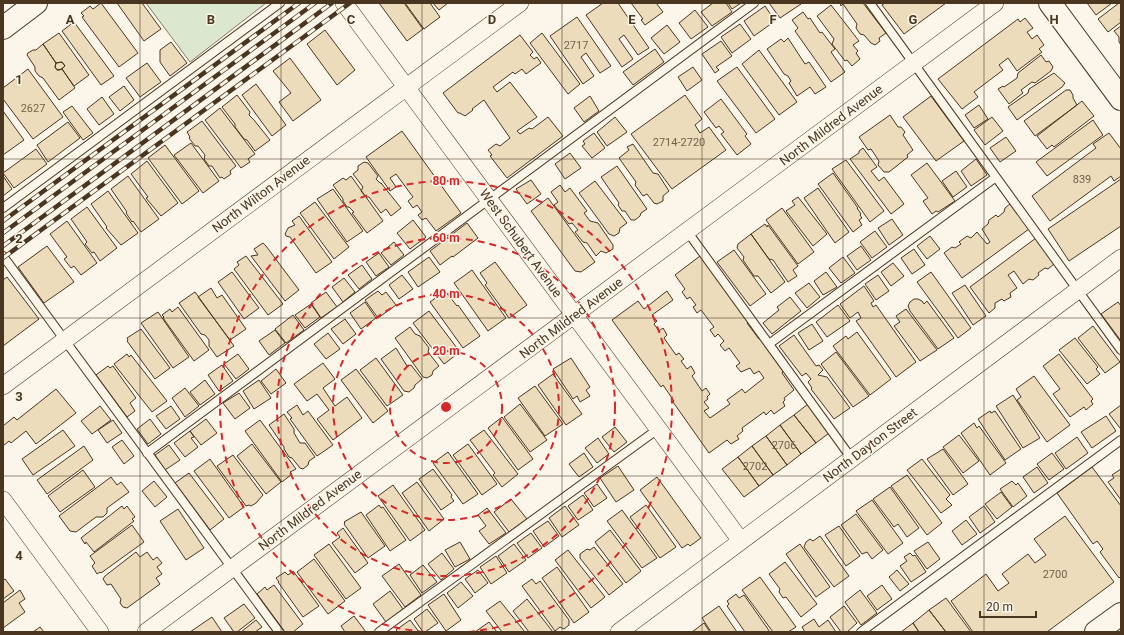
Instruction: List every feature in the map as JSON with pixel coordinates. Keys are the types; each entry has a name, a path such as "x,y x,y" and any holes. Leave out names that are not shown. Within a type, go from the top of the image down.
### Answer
{"main road":[{"path":"3,28 36,3"},
{"path":"1050,3 1121,99"},
{"path":"1096,632 1121,614"}],"street":[{"name":"West Schubert Avenue","path":"344,3 741,541"},
{"name":"North Wilton Avenue","path":"3,386 520,3"},
{"name":"North Mildred Avenue","path":"146,632 995,3"},
{"name":"North Dayton Street","path":"619,632 1121,258"},
{"path":"3,500 100,632"}],"lane":[{"path":"3,208 280,3"},
{"path":"147,453 754,3"},
{"path":"870,3 1121,350"},
{"path":"769,344 996,178"},
{"path":"687,231 852,459"},
{"path":"3,256 279,632"},
{"path":"380,632 658,429"},
{"path":"861,632 1121,440"}],"green space":[{"path":"146,3 266,3 190,62"}],"building":[{"path":"101,3 138,53 119,67 82,17 84,16 81,13 90,6 93,9"},
{"path":"117,3 142,3 161,29 144,41"},
{"path":"379,3 404,3 423,29 407,41"},
{"path":"405,3 430,3 440,17 424,29"},
{"path":"433,3 448,3 439,10"},
{"path":"603,3 618,3 649,48 638,55 624,35 619,39 633,59 622,67 586,15"},
{"path":"631,3 656,3 663,12 645,25 641,20 643,19"},
{"path":"713,3 726,3 732,12 712,26 701,12"},
{"path":"728,3 741,3 732,9"},
{"path":"769,3 800,3 801,4 780,18"},
{"path":"840,3 863,3 886,33 879,38 880,41 875,45 871,43 864,35 860,34 856,28 857,24 843,4 841,6"},
{"path":"885,3 946,3 904,34 882,5"},
{"path":"1087,3 1112,3 1096,15"},
{"path":"1121,3 1121,22 1108,32 1098,19"},
{"path":"831,5 859,41 853,45 858,51 856,53 860,59 852,66 847,60 845,61 832,44 834,39 817,16"},
{"path":"765,6 775,21 754,36 744,21"},
{"path":"695,10 708,27 691,39 679,23"},
{"path":"803,12 808,19 810,18 820,33 822,32 835,49 831,52 845,72 831,82 795,31 798,28 792,20"},
{"path":"577,17 611,66 600,73 586,53 581,57 594,76 583,84 550,36"},
{"path":"1025,18 1033,28 1027,32 1032,39 1037,35 1044,45 1039,49 1042,52 1017,71 1008,58 999,65 1003,70 974,92 978,97 962,109 938,79 1018,19 1020,22"},
{"path":"74,22 114,76 101,85 62,31"},
{"path":"740,24 751,39 732,53 721,37"},
{"path":"667,25 680,42 664,54 651,38"},
{"path":"1121,26 1121,45 1119,42 1119,37 1114,31"},
{"path":"325,30 355,70 337,85 307,44"},
{"path":"59,33 89,75 74,86 62,69 65,66 62,62 56,63 43,44"},
{"path":"542,33 580,84 568,94 530,43"},
{"path":"520,35 533,52 530,55 534,59 537,57 541,63 526,74 522,69 515,74 513,72 493,87 497,92 510,82 537,117 517,131 520,134 529,128 532,129 548,117 563,136 507,178 490,156 492,155 488,150 496,144 500,146 510,138 484,100 465,116 458,113 443,93"},
{"path":"788,38 805,64 809,62 826,87 815,94 810,87 797,96 789,83 791,81 788,76 784,74 767,49 781,39 784,42"},
{"path":"721,41 732,56 716,67 719,70 715,73 702,54"},
{"path":"171,42 187,63 170,76 160,62 160,50"},
{"path":"43,44 56,63 55,67 57,70 62,69 75,88 59,100 43,78 35,71 35,67 27,55"},
{"path":"655,49 664,62 633,85 623,72"},
{"path":"759,50 797,102 779,115 742,64"},
{"path":"1041,55 1046,62 1049,61 1053,67 1051,71 1035,83 1032,82 1021,90 1023,93 1009,104 998,89 1003,86 1004,87 1017,78 1018,73"},
{"path":"290,58 321,100 293,121 279,102 291,93 273,71"},
{"path":"62,62 65,66 60,70 57,70 55,67 56,63"},
{"path":"147,63 161,82 140,97 126,78"},
{"path":"693,67 702,80 687,91 678,77"},
{"path":"737,67 775,119 756,133 717,81"},
{"path":"28,69 63,117 33,139 3,99 3,88"},
{"path":"1054,73 1065,83 1062,87 1017,120 1008,107 1028,93 1029,89"},
{"path":"256,84 286,125 272,136 242,95"},
{"path":"124,86 134,100 120,111 109,97"},
{"path":"1066,90 1070,90 1077,105 1035,136 1024,121"},
{"path":"237,95 250,112 249,115 270,140 255,151 235,127 235,124 222,107"},
{"path":"685,95 702,119 695,125 700,133 709,127 726,150 672,189 631,134"},
{"path":"590,96 599,111 584,122 574,108"},
{"path":"931,96 964,141 936,161 903,117"},
{"path":"102,97 114,114 99,125 87,109"},
{"path":"721,99 747,134 745,136 751,144 737,155 721,134 724,132 719,126 716,128 704,112"},
{"path":"1082,101 1094,116 1054,147 1052,145 1047,149 1037,136"},
{"path":"979,105 988,119 974,128 965,115"},
{"path":"72,106 93,133 83,140 63,112"},
{"path":"220,108 255,154 248,159 250,162 241,168 205,120"},
{"path":"3,111 24,140 3,155"},
{"path":"890,115 898,127 901,127 905,132 903,135 913,150 907,155 908,157 889,172 884,172 878,165 879,161 871,149 868,150 859,137"},
{"path":"615,117 627,132 607,146 597,132"},
{"path":"992,117 1003,131 985,145 974,130"},
{"path":"1093,120 1103,135 1047,176 1036,162"},
{"path":"202,121 236,166 230,171 231,174 224,179 222,177 220,178 212,166 209,166 204,159 205,155 189,138 190,137 187,132"},
{"path":"68,122 80,138 48,162 37,145"},
{"path":"402,131 461,213 436,231 426,218 422,220 418,215 422,212 417,205 413,208 408,201 413,197 396,174 390,178 396,187 390,191 366,157"},
{"path":"594,133 605,148 592,158 582,146 585,144 583,141"},
{"path":"1109,133 1121,149 1121,176 1114,181 1111,176 1050,221 1032,196 1096,148 1093,144"},
{"path":"1006,137 1016,151 1000,162 990,148"},
{"path":"191,143 219,181 203,193 174,155"},
{"path":"633,144 653,173 658,174 669,191 663,196 663,201 657,204 654,203 647,194 643,196 635,185 636,182 619,158 629,150 627,147"},
{"path":"165,145 199,191 182,204 148,158"},
{"path":"863,148 877,167 871,171 879,181 884,177 904,204 891,214 850,159 859,153 859,151"},
{"path":"36,149 47,164 14,188 3,173"},
{"path":"570,153 581,168 565,179 555,164"},
{"path":"976,159 987,175 971,186 961,171"},
{"path":"846,160 884,211 870,222 832,169"},
{"path":"147,161 178,203 161,216 146,198 148,197 131,174"},
{"path":"364,162 368,163 378,176 376,179 401,208 391,216 386,209 381,213 369,197 366,197 361,191 363,187 353,174 358,170 358,166"},
{"path":"927,163 955,201 938,212 936,211 932,214 923,201 928,198 911,175"},
{"path":"617,166 647,209 635,220 631,220 625,211 622,211 618,205 619,203 601,177"},
{"path":"956,171 967,187 953,197 942,181"},
{"path":"833,173 861,214 860,215 862,218 859,220 862,225 853,232 818,184"},
{"path":"3,176 12,189 3,196"},
{"path":"128,176 159,219 141,232 133,221 132,222 111,189"},
{"path":"351,176 383,221 367,233 352,213 354,212 347,207 333,185 343,178 346,180"},
{"path":"1121,179 1121,226 1069,261 1048,229"},
{"path":"531,180 541,194 527,204 516,189"},
{"path":"595,181 627,223 620,228 619,233 614,236 609,234 579,193"},
{"path":"560,185 565,192 570,188 587,211 584,213 590,221 598,223 613,245 613,249 606,253 601,251 596,256 587,243 583,242 575,232 578,230 572,223 569,224 554,205 558,202 551,192"},
{"path":"818,188 849,232 835,243 804,198"},
{"path":"333,189 363,231 347,242 317,199"},
{"path":"108,191 138,233 121,245 106,228 107,227 91,204"},
{"path":"798,197 827,234 813,246 786,211 795,205 792,201"},
{"path":"548,198 595,262 581,272 575,271 531,211"},
{"path":"315,202 349,247 334,259 300,213"},
{"path":"1011,203 1029,229 962,278 944,253 952,247 955,248 961,244 959,242 967,236 971,238 977,232 987,244 990,242 982,229 988,224 989,220 996,215 998,217 1004,212 1005,208"},
{"path":"87,207 117,248 100,261 94,252 92,253 85,244 87,242 71,219"},
{"path":"782,208 814,252 798,264 766,220"},
{"path":"299,216 332,262 316,273 290,237 286,236 285,234 288,228 295,225 292,221"},
{"path":"892,219 903,235 889,245 878,228"},
{"path":"413,220 426,237 410,249 397,233"},
{"path":"67,221 97,263 81,275 74,266 71,268 64,259 67,257 50,234"},
{"path":"467,223 478,238 440,265 430,251"},
{"path":"765,224 767,227 768,225 798,266 793,270 797,276 788,282 773,260 769,259 751,234"},
{"path":"875,231 887,247 872,258 860,242"},
{"path":"751,234 785,282 771,293 758,276 754,276 743,260 744,257 737,248 738,244"},
{"path":"930,236 940,249 927,259 917,246"},
{"path":"1036,238 1054,264 1048,269 1045,268 1038,273 1039,275 1033,280 1029,279 1023,284 1014,271 1008,275 1017,288 1010,293 1011,297 1004,301 1002,299 995,303 995,308 989,313 970,287"},
{"path":"394,242 404,255 391,265 381,253"},
{"path":"263,243 299,290 285,301 251,256 258,255 254,249"},
{"path":"47,246 74,282 44,303 18,267"},
{"path":"861,246 871,260 857,270 847,256"},
{"path":"914,249 925,265 912,274 901,258"},
{"path":"734,250 766,294 750,306 717,262"},
{"path":"379,253 389,267 376,276 366,262"},
{"path":"246,256 283,304 268,315 234,269 239,265 237,262"},
{"path":"700,256 749,322 747,323 783,371 782,373 794,390 784,398 785,400 783,402 785,406 774,414 771,410 766,415 764,412 742,428 743,431 737,436 739,439 731,444 727,440 709,453 673,402 674,401 663,385 661,387 612,320 638,301 644,309 667,291 673,300 652,315 657,321 654,324 659,331 663,328 667,335 664,338 676,355 679,353 684,359 681,361 687,369 691,366 695,373 692,376 702,391 706,388 710,394 707,397 708,399 704,402 709,408 704,411 710,418 730,404 727,400 742,389 745,393 764,378 759,371 754,374 750,368 741,372 736,366 740,363 729,348 725,351 720,345 724,341 718,334 715,337 710,330 714,327 701,310 697,313 693,307 696,305 690,297 687,299 682,292 685,289 675,275"},
{"path":"429,257 440,272 418,287 408,272"},
{"path":"843,257 855,273 841,283 829,268"},
{"path":"495,262 527,305 509,318 485,285 487,283 480,273"},
{"path":"893,263 904,276 891,286 881,272"},
{"path":"362,265 372,279 359,289 348,275"},
{"path":"472,270 506,318 488,331 454,283"},
{"path":"232,272 259,308 244,319 218,282"},
{"path":"826,272 837,287 823,295 814,281"},
{"path":"931,272 971,328 958,338 917,282"},
{"path":"402,275 413,289 399,299 389,285"},
{"path":"878,275 889,291 876,300 865,284"},
{"path":"7,277 39,319 3,346 3,280"},
{"path":"344,278 355,292 343,302 332,287"},
{"path":"809,283 820,297 807,308 795,293"},
{"path":"965,285 986,316 973,325 952,293"},
{"path":"864,286 874,301 871,303 873,307 876,305 916,362 896,377 856,321 861,318 858,312 850,318 840,304"},
{"path":"211,288 217,298 222,295 246,329 230,340 198,297"},
{"path":"378,291 382,295 386,292 396,305 378,318 365,300"},
{"path":"445,291 457,306 458,305 480,336 463,348 430,302"},
{"path":"195,292 234,346 217,357 209,346 209,340 205,335 201,334 179,303"},
{"path":"326,292 337,307 321,318 311,303"},
{"path":"790,297 801,311 772,334 763,323 779,310 777,307"},
{"path":"914,299 922,301 924,304 927,301 954,338 938,349 910,311 908,306"},
{"path":"365,302 376,318 361,329 350,313"},
{"path":"1118,302 1121,306 1121,341 1101,314"},
{"path":"311,304 320,317 305,328 295,315"},
{"path":"838,305 850,321 827,337 816,322"},
{"path":"178,307 209,350 194,361 162,315 170,309 172,312"},
{"path":"906,309 937,350 920,361 894,326 900,322 896,316"},
{"path":"429,311 460,352 444,364 413,323"},
{"path":"158,312 189,357 173,368 141,323"},
{"path":"293,315 304,330 286,343 275,329"},
{"path":"345,319 356,334 343,344 331,329"},
{"path":"812,324 823,341 809,350 798,333"},
{"path":"1093,326 1120,362 1105,373 1078,338"},
{"path":"410,327 415,334 420,336 429,348 428,352 439,366 433,371 432,375 427,378 423,377 395,338"},
{"path":"141,329 170,368 155,379 127,341 127,338"},
{"path":"275,330 285,343 269,355 259,341"},
{"path":"857,332 891,379 870,395 833,346 846,336 848,339"},
{"path":"328,333 340,349 326,359 314,344"},
{"path":"794,335 816,366 819,365 823,370 818,375 827,377 850,408 834,419 811,389 812,388 808,382 811,379 806,373 802,376 779,346"},
{"path":"1075,338 1098,367 1096,369 1100,374 1087,384 1059,350"},
{"path":"396,348 407,366 411,365 422,379 409,392 404,391 381,359"},
{"path":"836,352 869,396 853,407 821,364"},
{"path":"127,354 129,357 131,355 167,401 152,412 114,364"},
{"path":"238,354 249,369 236,379 224,364"},
{"path":"1059,354 1093,399 1091,401 1093,404 1086,410 1084,407 1070,417 1053,394 1060,389 1043,366"},
{"path":"376,358 403,395 387,406 360,370"},
{"path":"571,358 590,387 586,390 590,396 580,402 577,396 573,399 553,369"},
{"path":"323,363 335,379 323,388 335,406 347,397 362,418 333,440 317,419 329,410 317,394 307,401 294,384"},
{"path":"222,365 233,381 219,391 208,375"},
{"path":"108,366 110,368 113,366 136,398 130,403 135,411 127,417 96,375"},
{"path":"276,369 286,383 271,394 261,381"},
{"path":"356,369 388,411 373,423 341,380"},
{"path":"553,374 582,414 566,425 538,385"},
{"path":"1034,376 1070,425 1047,442 1017,400 1021,397 1016,389"},
{"path":"205,380 215,394 200,405 190,392"},
{"path":"259,380 271,398 254,409 243,391"},
{"path":"535,386 563,424 545,436 518,398"},
{"path":"185,388 199,406 185,417 172,398"},
{"path":"56,389 76,413 36,444 26,431 11,443 9,441 3,446 3,426 14,417 17,420"},
{"path":"239,393 250,408 235,419 223,403"},
{"path":"1013,395 1040,438 1023,448 996,406"},
{"path":"520,404 547,440 530,452 504,417"},
{"path":"808,404 829,433 816,443 794,415"},
{"path":"297,405 303,415 308,411 333,445 317,456 290,419 292,418 287,412"},
{"path":"1121,405 1121,427 1120,428 1109,414"},
{"path":"100,406 111,420 92,434 81,421"},
{"path":"171,406 180,419 166,429 156,416"},
{"path":"990,411 991,413 995,411 1021,449 1005,460 978,419"},
{"path":"284,414 294,429 294,433 300,443 305,443 315,457 309,461 308,465 303,469 289,457 269,425"},
{"path":"794,415 816,443 801,454 780,425"},
{"path":"1106,416 1116,431 1092,448 1081,432"},
{"path":"502,417 533,459 518,470 488,428"},
{"path":"150,419 161,434 148,444 137,429"},
{"path":"206,419 217,433 201,445 190,431"},
{"path":"113,420 122,433 107,443 98,430"},
{"path":"260,420 296,469 290,472 292,474 282,482 245,431"},
{"path":"974,423 977,428 979,426 1006,463 990,475 961,433"},
{"path":"780,425 801,454 787,465 766,436"},
{"path":"615,427 627,442 614,452 602,437"},
{"path":"63,430 75,446 33,475 22,459"},
{"path":"484,430 518,474 502,487 493,475 495,473 470,440"},
{"path":"190,431 194,437 191,438 198,447 185,457 174,443"},
{"path":"959,435 979,461 963,473 943,447"},
{"path":"766,436 787,465 773,475 752,446"},
{"path":"1077,437 1088,453 1066,469 1055,453"},
{"path":"598,438 609,454 597,463 585,448"},
{"path":"122,440 134,456 124,464 112,447"},
{"path":"252,444 281,482 266,494 237,456"},
{"path":"468,444 497,484 482,495 453,455"},
{"path":"169,445 180,460 165,470 155,455"},
{"path":"84,446 93,460 47,494 37,480"},
{"path":"752,446 773,475 759,486 738,457"},
{"path":"943,449 968,484 953,495 927,459"},
{"path":"448,452 478,494 463,504 433,463"},
{"path":"584,453 593,467 579,477 569,464"},
{"path":"1052,453 1064,469 1049,480 1037,464"},
{"path":"233,455 263,495 251,506 246,506 217,466"},
{"path":"738,457 759,486 744,497 722,469"},
{"path":"210,459 244,507 229,518 194,471"},
{"path":"922,459 950,495 946,499 952,505 941,513 907,470"},
{"path":"618,466 634,490 616,502 600,478"},
{"path":"1037,467 1048,483 1034,493 1023,477"},
{"path":"1092,467 1121,506 1121,576 1119,578 1100,552 1103,549 1097,541 1093,544 1057,493"},
{"path":"433,469 452,495 451,497 454,501 441,510 419,479"},
{"path":"1121,469 1121,500 1108,482 1114,478 1112,475"},
{"path":"83,470 95,487 60,512 48,496"},
{"path":"189,473 224,519 210,530 175,483"},
{"path":"907,475 942,523 927,535 891,486"},
{"path":"111,477 117,485 121,482 129,492 107,508 107,513 103,517 96,517 76,532 70,531 59,516"},
{"path":"657,477 701,538 690,546 688,544 682,548 640,490"},
{"path":"154,481 167,497 155,507 142,491"},
{"path":"1012,481 1016,485 1018,483 1027,496 1013,507 1000,489"},
{"path":"417,482 444,519 429,531 402,493"},
{"path":"597,484 607,498 594,507 584,493"},
{"path":"393,485 425,530 410,541 378,496"},
{"path":"890,487 919,528 907,537 898,524 894,527 873,499"},
{"path":"1001,492 1012,507 997,519 985,504"},
{"path":"583,495 593,510 578,520 568,506"},
{"path":"511,499 527,519 509,532 494,512"},
{"path":"872,500 903,543 888,554 856,511"},
{"path":"379,505 381,508 383,507 406,540 390,551 366,515"},
{"path":"646,505 676,547 660,558 630,517"},
{"path":"122,506 124,509 127,506 135,517 132,519 134,521 94,552 81,538"},
{"path":"565,506 579,525 562,537 549,518"},
{"path":"984,506 995,522 980,533 969,517"},
{"path":"487,508 506,533 489,544 479,531 486,526 478,515"},
{"path":"178,509 204,548 186,560 160,521"},
{"path":"622,510 657,558 642,568 607,521"},
{"path":"361,512 385,546 368,558 344,524 344,522"},
{"path":"856,514 883,550 872,559 867,552 862,554 841,525"},
{"path":"1065,516 1114,582 1047,632 973,632 951,601 986,574 998,591 1009,583 1002,574 1028,554 1035,563 1046,555 1034,539"},
{"path":"966,520 977,534 962,545 952,531"},
{"path":"548,521 559,536 544,547 533,531"},
{"path":"132,525 144,542 101,573 100,572 97,574 92,566 95,563 90,556"},
{"path":"839,526 860,556 846,566 825,535"},
{"path":"343,528 368,563 355,573 332,543 340,537 337,533"},
{"path":"610,530 641,571 626,583 595,542"},
{"path":"531,533 542,548 528,558 517,543"},
{"path":"820,536 849,576 834,587 804,547 806,542 810,539 813,541"},
{"path":"460,542 470,559 455,567 445,550"},
{"path":"928,542 940,559 927,569 914,551"},
{"path":"329,544 361,588 346,599 314,555"},
{"path":"514,544 526,560 509,572 498,556"},
{"path":"800,544 830,587 816,597 786,554"},
{"path":"594,547 623,584 609,595 580,558 580,554 587,549 590,550"},
{"path":"568,550 605,597 591,608 555,560"},
{"path":"136,552 140,557 147,552 153,560 157,557 162,563 157,567 162,574 156,578 160,584 127,608 123,607 120,603 121,599 111,584 107,585 103,579"},
{"path":"442,553 454,569 441,580 428,564"},
{"path":"910,553 913,556 915,555 926,572 911,582 900,566 907,561 904,557"},
{"path":"496,556 507,573 491,584 480,567"},
{"path":"314,559 345,601 328,614 297,572"},
{"path":"785,562 817,604 801,617 786,597 783,598 779,592 780,589 769,574"},
{"path":"399,564 421,595 405,607 382,576"},
{"path":"423,565 437,582 422,593 410,575"},
{"path":"557,567 589,612 574,623 542,578"},
{"path":"478,570 488,583 475,593 465,579"},
{"path":"897,570 909,584 900,591 889,577"},
{"path":"293,571 319,606 303,617 276,578 285,572 288,575"},
{"path":"760,577 796,627 788,632 773,632 742,590"},
{"path":"5,579 14,591 3,599 3,580"},
{"path":"532,579 536,584 540,581 569,620 569,625 564,629 560,627 555,631 522,586"},
{"path":"461,582 473,596 458,608 447,593"},
{"path":"274,585 303,624 293,632 285,632 257,594 265,587 267,590"},
{"path":"882,585 892,599 877,610 867,596"},
{"path":"20,590 25,599 19,603 25,612 3,628 3,603"},
{"path":"860,590 877,613 861,625 845,602"},
{"path":"390,591 403,609 386,622 373,604"},
{"path":"444,594 461,620 446,631 428,605"},
{"path":"736,594 739,598 744,595 770,632 745,632 727,606 729,604 727,601"},
{"path":"946,598 971,632 946,632 929,610"},
{"path":"527,599 553,632 529,632 513,611"},
{"path":"500,601 525,632 502,632 486,611"},
{"path":"244,604 255,618 237,632 234,632 224,618"},
{"path":"719,606 737,632 711,632 702,618"},
{"path":"844,606 857,623 847,632 841,632 830,617"},
{"path":"427,609 438,623 423,632 414,619"},
{"path":"929,610 946,632 919,632 913,623"},
{"path":"354,616 366,632 345,632 341,626"},
{"path":"212,617 222,632 190,632"},
{"path":"814,619 819,627 828,620 836,632 805,632 802,627"},
{"path":"256,620 262,627 255,632 241,632"},
{"path":"410,620 419,632 398,632 396,630"},
{"path":"489,622 497,632 475,632"},
{"path":"704,623 710,632 692,632"},
{"path":"913,623 919,632 901,632"},
{"path":"40,627 44,632 33,632"}],"railway":[{"path":"3,221 299,3"},
{"path":"3,233 315,3"},
{"path":"3,246 332,3"},
{"path":"3,258 350,3"}]}
